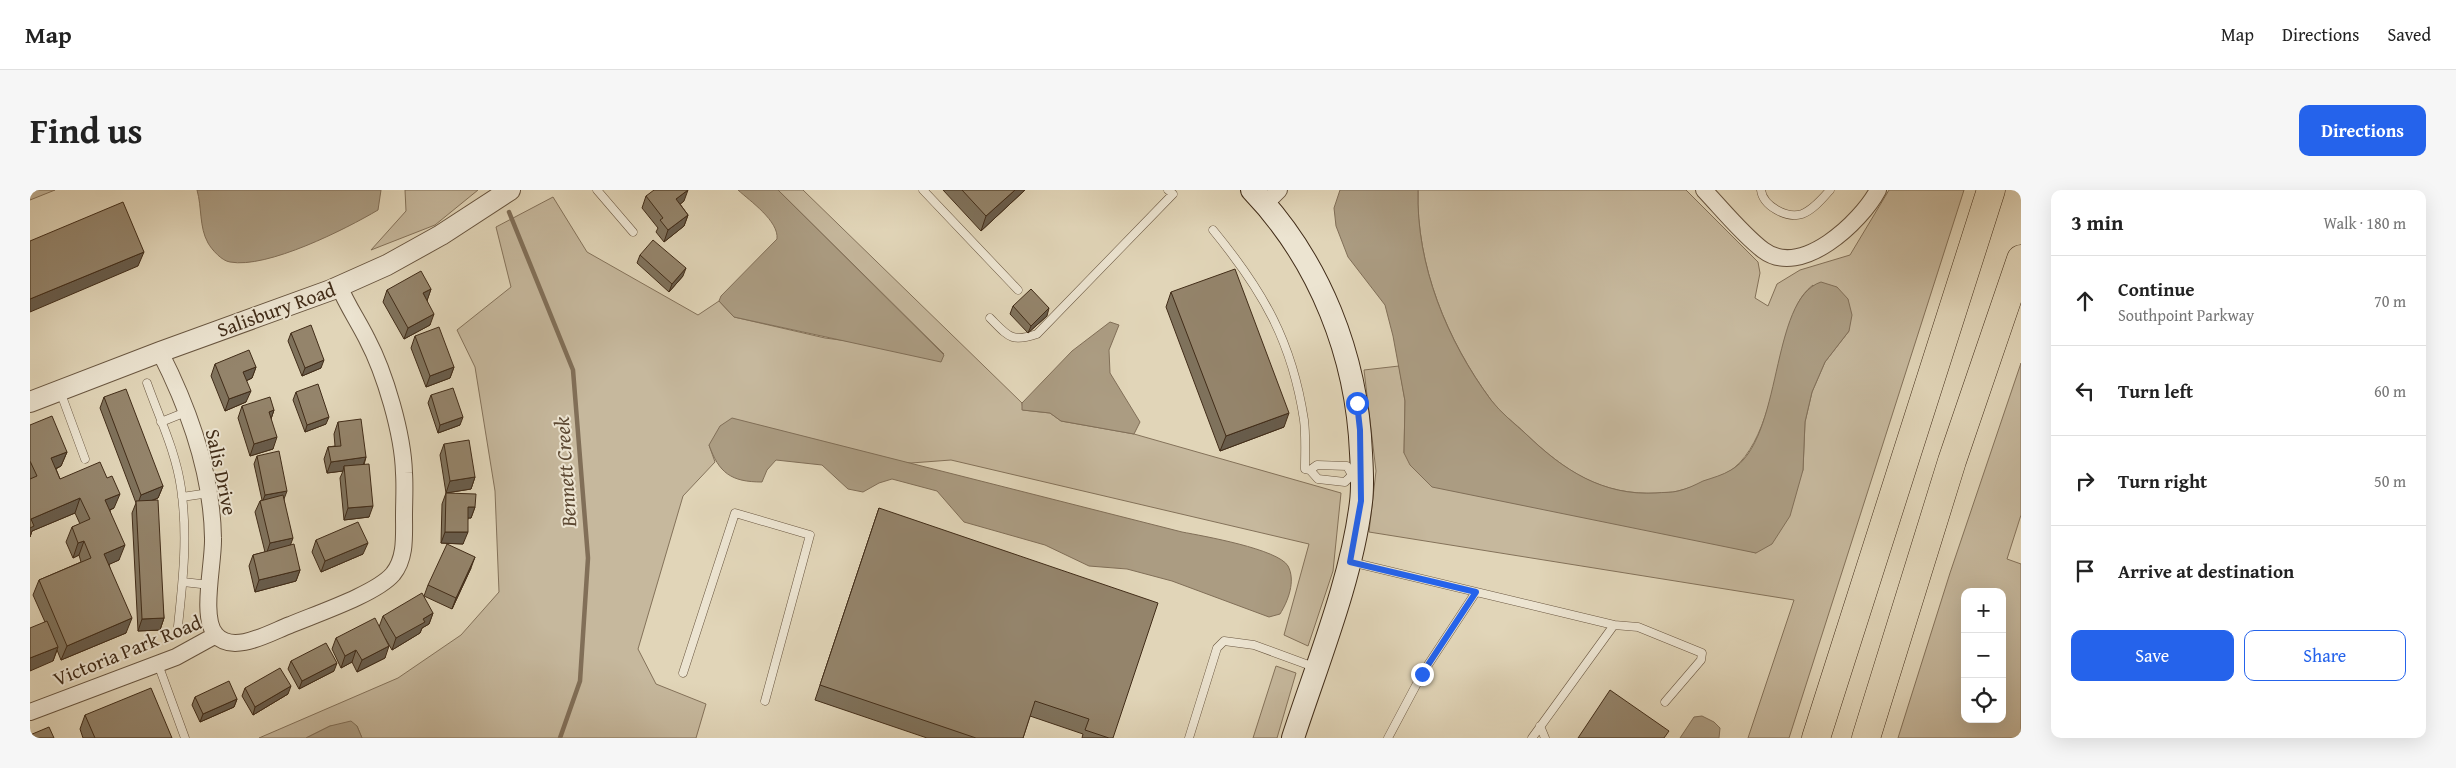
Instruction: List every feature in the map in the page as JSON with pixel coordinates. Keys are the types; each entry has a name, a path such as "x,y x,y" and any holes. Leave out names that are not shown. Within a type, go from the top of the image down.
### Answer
{"highway":[{"path":"1816,738 1991,190"},
{"path":"1866,738 1952,461 2021,259"},
{"path":"1990,354 2021,306"}],"main road":[{"path":"1266,195 1315,279 1339,333 1346,352 1357,403 1357,475 1361,501 1350,562 1293,738"}],"street":[{"name":"Salisbury Road","path":"30,402 339,286 387,265 441,235 510,190"},
{"path":"1704,190 1764,251 1782,258 1805,256 1828,244 1848,227 1873,199 1878,190"},
{"name":"Victoria Park Road","path":"30,712 176,657 216,635 222,640 241,643 290,625 379,586 392,575 402,555 404,471 393,415 380,369 367,338 350,311 339,286"},
{"name":"Salis Drive","path":"160,352 186,412 200,453 209,493 213,556 208,611 210,626 216,635"}],"lane":[{"path":"597,190 633,232"},
{"path":"923,190 1018,290"},
{"path":"990,318 1009,337 1022,339 1037,334 1173,194 1168,190"},
{"path":"1761,190 1761,193 1772,207 1786,214 1802,214 1821,201 1830,190"},
{"path":"1213,230 1240,263 1265,302 1281,332 1304,421 1305,469 1310,470 1318,479 1345,482 1357,475 1346,466 1317,465 1310,470"},
{"path":"146,382 172,450 182,497 185,542 178,626"},
{"path":"60,391 85,459"},
{"path":"161,422 186,412"},
{"path":"182,497 209,493"},
{"path":"683,673 734,513 810,535 764,701"},
{"path":"1350,562 1614,625 1638,627 1702,653 1701,660 1665,702"},
{"path":"183,582 210,584"},
{"path":"1388,738 1422,674 1476,592"},
{"path":"1532,738 1614,625"},
{"path":"1189,738 1217,648 1224,641 1254,645 1316,667"},
{"path":"158,664 186,738"},
{"path":"1540,726 1545,738"}],"shaded area":[{"path":"30,190 55,190 30,200"},
{"path":"197,190 381,190 378,210 364,218 306,246 264,260 246,263 224,260 210,246 203,230"},
{"path":"405,190 478,190 435,225 371,250 406,211"},
{"path":"738,190 778,190 944,355 941,362 734,317 719,301 721,296 777,239 776,232 769,218"},
{"path":"778,190 803,190 1022,403 1023,410 1050,413 1061,421 1134,434 1341,493 1333,571 1308,646 1284,635 1309,544 951,460 911,463 709,445 715,462 683,496 638,649 656,684 706,704 696,738 362,738 357,726 330,726 306,738 259,738 398,678 461,635 499,592 495,491 475,367 457,330 511,287 496,227 553,197 587,252 698,315 719,301 734,317 825,338 944,354"},
{"path":"1340,190 1418,190 1422,246 1437,301 1461,353 1475,377 1499,409 1554,459 1585,478 1619,490 1637,493 1675,492 1731,470 1748,454 1760,430 1792,314 1804,294 1821,282 1837,287 1848,299 1852,315 1849,331 1825,362 1812,392 1805,422 1803,470 1790,516 1772,544 1756,553 1432,487 1410,465 1404,453 1405,401 1393,336 1385,305 1348,257 1336,226 1334,208"},
{"path":"1418,190 1686,190 1758,262 1760,273 1755,298 1768,306 1777,284 1800,270 1850,255 1889,190 1964,190 1789,738 1748,738 1794,600 1369,532 1376,471 1364,370 1399,366 1405,401 1404,453 1756,553 1803,470 1805,422 1812,392 1825,362 1849,331 1813,285 1802,296 1793,316 1762,426 1745,457 1734,468 1723,475 1673,492 1639,493 1602,486 1571,470 1541,448 1499,409 1475,377 1448,327 1437,301 1422,246"},
{"path":"1110,322 1119,325 1109,350 1110,373 1140,422 1134,434 1061,421 1050,413 1022,410 1022,403 1072,351"},
{"path":"2021,363 2021,515 2007,559 2021,564 2021,738 1898,738 1950,573"},
{"path":"732,418 1256,549 1270,554 1288,566 1291,578 1290,591 1280,614 1269,617 1172,581 1127,569 1089,566 1045,545 964,522 937,491 892,479 879,483 863,492 848,489 822,465 776,460 767,470 762,482 751,482 734,478 717,463 709,445 720,426"},
{"path":"1276,666 1296,673 1277,738 1253,738"},
{"path":"1702,716 1714,722 1720,728 1719,738 1680,738 1694,717"},
{"path":"351,721 357,726 362,738 306,738 330,726"}],"building":[{"path":"654,190 688,190 676,199 688,215 668,230 660,220 663,218 646,196"},
{"path":"962,190 1015,190 986,216"},
{"path":"123,202 144,252 30,299 30,241"},
{"path":"653,240 686,268 672,284 640,255"},
{"path":"1235,269 1289,413 1226,436 1171,292"},
{"path":"421,271 431,289 423,293 434,314 408,328 387,290"},
{"path":"1031,289 1049,308 1031,326 1013,306"},
{"path":"311,325 324,360 305,368 291,333"},
{"path":"439,327 454,367 430,376 415,336"},
{"path":"249,350 256,367 243,372 251,391 229,399 215,364"},
{"path":"318,384 329,417 307,425 296,392"},
{"path":"453,388 463,417 440,425 431,395"},
{"path":"126,389 163,486 141,495 104,397"},
{"path":"270,397 274,410 269,412 277,437 254,444 242,406"},
{"path":"52,416 67,452 51,458 60,479 100,462 107,478 112,476 120,494 105,500 125,545 104,554 132,618 67,646 39,580 91,558 84,541 78,543 72,527 90,519 80,498 31,519 34,526 30,528 30,479 37,476 30,461 30,425"},
{"path":"361,419 366,457 331,462 328,447 341,446 338,422"},
{"path":"469,440 475,477 450,481 444,444"},
{"path":"279,451 287,491 265,495 257,456"},
{"path":"369,464 373,506 348,508 344,466"},
{"path":"446,493 476,494 475,507 468,507 468,532 445,532"},
{"path":"283,495 293,538 270,543 260,501"},
{"path":"158,500 164,618 142,619 136,501"},
{"path":"879,508 1158,603 1113,738 1085,730 1089,719 1035,701 1023,738 976,738 820,685"},
{"path":"358,522 368,543 325,561 316,540"},
{"path":"294,544 300,570 259,580 253,555"},
{"path":"447,544 475,557 456,598 428,585"},
{"path":"422,593 433,613 423,619 425,622 396,638 383,616"},
{"path":"375,618 389,646 362,660 356,650 345,656 336,638"},
{"path":"47,621 58,647 30,658 30,628"},
{"path":"326,643 337,663 302,681 291,661"},
{"path":"280,668 291,686 255,707 245,688"},
{"path":"229,681 237,699 203,714 195,697"},
{"path":"151,688 172,738 95,738 85,715"},
{"path":"1610,690 1669,731 1664,738 1578,738"},
{"path":"49,727 54,738 30,738 30,735"}],"waterway":[{"name":"Bennett Creek","path":"509,212 573,370 588,558 580,681 560,738"}],"route":[{"path":"1357,403 1362,473 1361,501 1350,562 1476,592 1422,674"}]}
